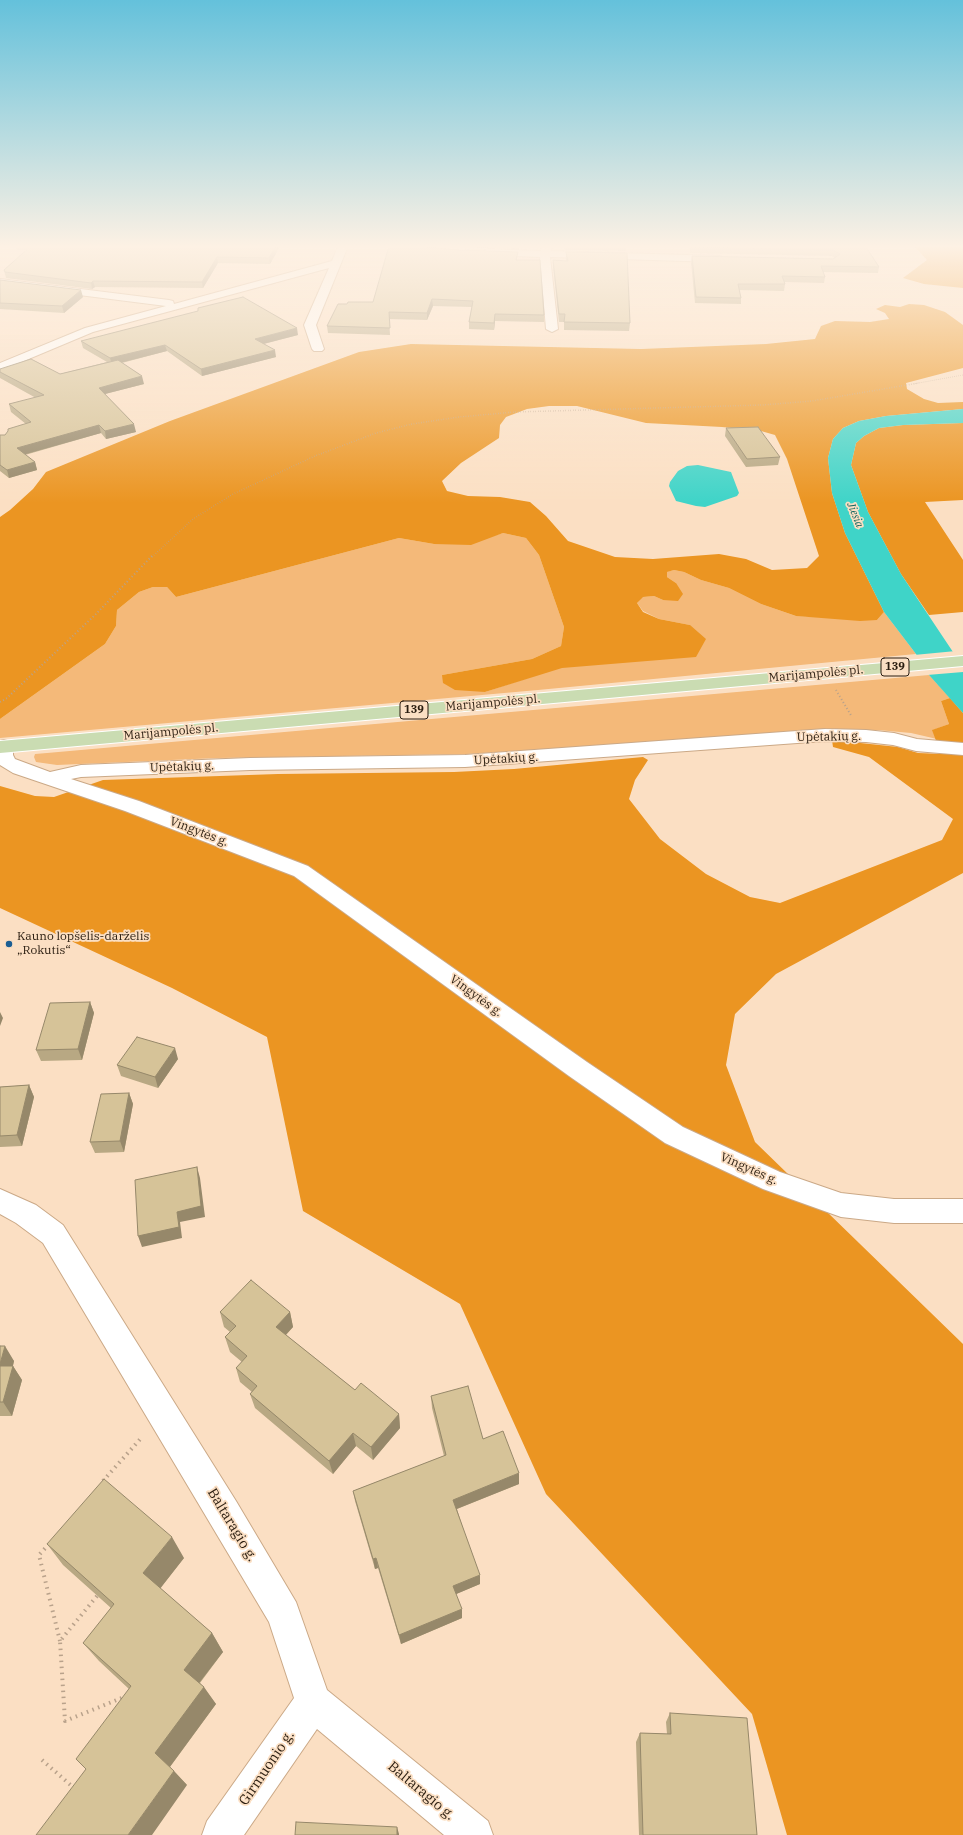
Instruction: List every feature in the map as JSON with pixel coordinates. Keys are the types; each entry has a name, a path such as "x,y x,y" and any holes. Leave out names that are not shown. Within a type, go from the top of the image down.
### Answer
{"main road":[{"name":"Marijampolės pl.","path":"2,747 830,679 963,661"}],"street":[{"path":"0,367 85,332"},
{"path":"312,332 318,349"},
{"name":"Upėtakių g.","path":"48,779 81,771 250,764 465,761 825,735 866,736 894,739 916,745 963,749"},
{"name":"Vingytės g.","path":"2,747 3,755 8,763 48,779 132,806 301,871 578,1069 674,1135 772,1181 841,1205 894,1211 963,1211"},
{"name":"Baltaragio g.","path":"0,1201 26,1214 53,1234 284,1614 313,1702 474,1835"},
{"name":"Girmuonio g.","path":"222,1835 313,1702"}],"path":[{"path":"0,702 7,698 84,625 155,553 193,519 240,491 315,456 376,433 412,424 459,417 515,412 762,406 812,401 963,375"},
{"path":"830,679 852,717"},
{"path":"101,1484 163,1413"},
{"path":"54,1538 39,1555 60,1641 65,1721 127,1696"},
{"path":"60,1641 97,1596"},
{"path":"42,1760 78,1792"}],"shaded area":[{"path":"818,332 963,332 963,368 906,383 907,389 924,399 938,403 963,402 963,409 886,416 859,421 843,428 833,439 828,458 832,493 845,533 884,612 877,620 860,621 796,616 761,604 729,588 701,580 684,572 674,570 667,572 667,577 676,583 683,594 678,601 663,600 654,596 643,597 637,603 643,612 659,619 690,625 706,639 696,657 562,668 485,692 455,690 443,683 442,675 532,659 561,646 564,627 539,555 526,538 503,533 471,545 434,544 399,538 176,597 167,587 153,587 139,592 117,610 116,626 105,644 0,719 0,517 33,489 46,472 170,421 359,352 411,344 641,349 766,344 815,339","holes":["549,406 577,406 646,423 722,427 761,431 775,435 787,459 819,556 807,568 772,570 746,559 719,554 653,559 615,557 568,541 546,516 530,502 500,497 468,496 447,491 442,481 461,463 499,438 500,425 506,417 527,409"]},
{"path":"963,423 963,500 925,502 963,560 963,612 929,615 901,574 868,512 851,465 856,443 864,436 879,428 903,425"},
{"path":"503,533 526,538 539,555 564,627 561,646 532,659 442,675 485,692 690,625 659,619 643,611 637,603 642,597 654,596 663,600 676,583 667,577 666,572 674,570 684,572 701,580 729,588 761,604 796,616 877,620 884,612 916,654 538,690 0,738 0,719 105,644 116,626 117,610 139,592 153,587 167,587 176,597 399,538 434,544 490,537"},
{"path":"929,675 950,698 941,701 949,724 933,730 937,739 911,733 878,730 837,730 467,754 217,758 57,765 36,762 34,757 35,754"},
{"path":"950,698 963,713 963,873 776,974 735,1014 726,1065 755,1142 963,1344 963,1835 787,1835 752,1714 546,1494 460,1304 303,1211 267,1037 172,988 0,908 0,786 35,796 54,797 103,780 278,774 454,772 514,769 643,757 648,760 635,780 629,799 660,839 706,874 750,897 780,903 942,840 953,819 869,757 833,747 832,740 898,747 918,753 941,754 932,730 949,724 941,701"}],"water":[{"name":"Jiesia","path":"963,409 963,423 903,425 879,428 864,436 856,443 851,465 868,512 901,574 963,667 963,713 929,675 916,654 884,612 845,533 832,493 828,458 833,439 843,428 859,421 886,416"},
{"path":"698,465 731,472 739,493 737,496 705,507 676,501 669,486 670,482 678,471 687,466"}],"pier":[{"path":"956,651 963,663 963,672 927,675 914,655"}],"building":[{"path":"118,332 283,332 255,339 275,350 201,369 165,345 110,358 81,341"},
{"path":"31,359 60,374 118,360 142,376 99,388 134,424 105,431 99,425 17,448 35,462 7,470 0,465 0,435 5,435 8,429 31,422 9,404 44,395 0,372 0,369"},
{"path":"758,427 780,457 747,459 726,428"},
{"path":"90,1002 78,1049 36,1050 50,1003"},
{"path":"137,1037 175,1048 155,1077 117,1065"},
{"path":"29,1085 17,1135 0,1136 0,1087"},
{"path":"129,1093 120,1141 90,1142 101,1094"},
{"path":"197,1167 201,1206 177,1212 179,1227 138,1236 135,1180"},
{"path":"251,1280 290,1312 276,1327 355,1390 361,1383 399,1414 371,1447 353,1433 329,1461 250,1394 257,1386 236,1368 247,1356 225,1337 236,1326 220,1312"},
{"path":"0,1346 5,1346 0,1364"},
{"path":"0,1366 13,1366 3,1402 0,1402"},
{"path":"468,1386 483,1439 503,1431 519,1473 453,1500 480,1575 453,1586 462,1609 399,1635 376,1558 373,1559 353,1491 446,1455 431,1396"},
{"path":"104,1479 172,1537 143,1573 212,1633 184,1670 204,1687 155,1753 174,1771 128,1835 36,1835 86,1769 76,1759 131,1686 83,1643 114,1604 47,1544"},
{"path":"670,1713 747,1718 757,1835 643,1835 640,1733 671,1734"},
{"path":"296,1822 397,1827 397,1835 295,1835"}],"place":[{"name":"Kauno lopšelis-darželis „Rokutis“","path":"9,944"}]}
